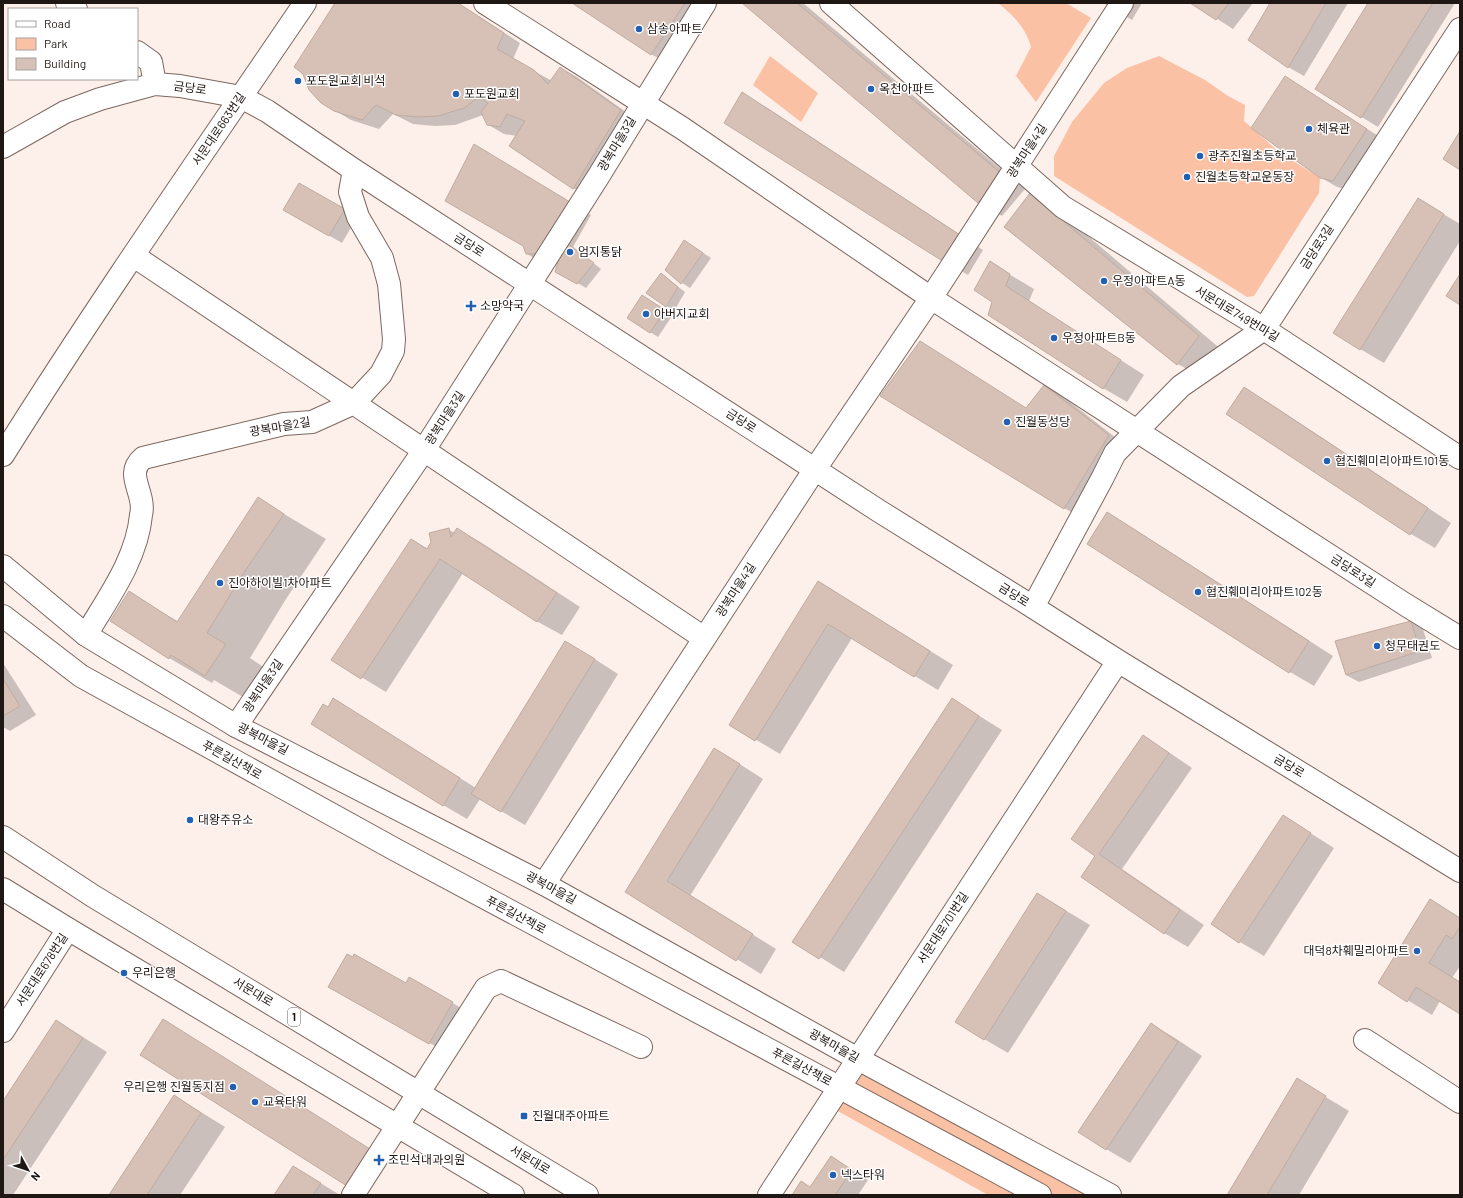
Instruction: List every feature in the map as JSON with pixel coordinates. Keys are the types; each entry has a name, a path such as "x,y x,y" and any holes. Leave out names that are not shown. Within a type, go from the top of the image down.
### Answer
{"street":[{"name":"서문대로663번길","path":"3,455 33,407 305,3"},
{"path":"485,3 642,104"},
{"name":"광복마을3길","path":"236,726 424,450 598,177 705,3"},
{"name":"서문대로749번마길","path":"831,3 1063,207 1264,329 1460,458"},
{"name":"광복마을4길","path":"544,884 815,469 931,298 1122,3"},
{"name":"금당로3길","path":"1034,607 1115,453 1182,386 1264,329 1460,29"},
{"path":"138,53 151,62 155,84"},
{"name":"금당로","path":"3,147 64,112 100,98 155,84 180,86 241,97 267,111 354,170 879,511 1118,661 1460,871"},
{"name":"광복마을3길","path":"642,104 682,128 931,298"},
{"name":"광복마을2길","path":"86,635 120,576 137,537 141,515 141,501 134,476 137,462 143,458 284,424 312,422 354,403 381,374 390,360 393,351 394,338 389,284 382,258 358,217 350,192 354,170"},
{"path":"134,256 704,638"},
{"path":"931,298 1136,431"},
{"name":"금당로3길","path":"1136,431 1454,635"},
{"name":"광복마을길","path":"3,566 86,635 236,726 544,884 858,1059 1110,1195"},
{"name":"푸른길산책로","path":"3,616 81,676 396,850 1040,1195"},
{"name":"서문대로701번길","path":"769,1195 1118,661"},
{"name":"서문대로","path":"3,837 93,896 587,1195"},
{"path":"3,889 513,1195"},
{"name":"서문대로678번길","path":"3,1031 68,929"},
{"path":"353,1195 420,1093 486,988 501,981 641,1047"},
{"path":"1364,1040 1460,1102"}],"green space":[{"path":"998,3 1066,3 1091,18 1036,102 1016,76 1031,47 1029,40 1019,23"},
{"path":"770,56 818,93 801,122 753,85"},
{"name":"진월초등학교운동장","path":"1159,56 1205,80 1228,96 1245,105 1244,121 1279,152 1320,178 1319,193 1254,296 1247,297 1054,176 1054,156 1072,122 1104,83 1127,68"},
{"path":"861,1074 1085,1195 988,1195 836,1110"}],"building":[{"name":"포도원교회","path":"335,3 458,3 504,33 497,49 534,70 548,84 560,67 621,110 573,189 509,146 525,121 507,114 500,127 487,125 481,112 488,103 479,97 464,108 438,116 418,117 396,115 376,105 362,120 334,111 321,103 309,90 303,74 294,67"},
{"name":"삼송아파트","path":"572,3 685,3 651,55"},
{"name":"옥천아파트","path":"742,3 797,3 1002,174 978,203"},
{"path":"1190,3 1229,3 1216,20"},
{"path":"1270,3 1326,3 1288,68 1248,40"},
{"path":"1368,3 1433,3 1361,118 1315,89"},
{"name":"체육관","path":"1285,76 1367,129 1333,181 1320,178 1251,128"},
{"path":"742,92 960,235 944,262 724,123"},
{"path":"1460,131 1460,170 1443,159"},
{"path":"474,144 575,205 548,253 526,254 523,246 445,201"},
{"path":"299,183 345,209 329,236 283,210"},
{"name":"우정아파트A동","path":"1030,193 1199,336 1177,365 1004,227"},
{"path":"1418,198 1444,214 1360,350 1333,333"},
{"path":"684,240 703,253 681,284 665,270"},
{"name":"엄지통닭","path":"564,241 594,263 577,284 555,272"},
{"name":"우정아파트B동","path":"990,261 1010,274 1006,286 1121,360 1103,389 988,315 992,302 974,290"},
{"path":"661,273 678,287 666,307 646,293"},
{"path":"1460,274 1460,305 1446,296"},
{"name":"아버지교회","path":"642,295 665,310 650,333 627,318"},
{"name":"진월동성당","path":"920,341 1026,408 1044,385 1109,435 1064,509 880,396"},
{"name":"협진훼미리아파트101동","path":"1244,387 1428,508 1410,535 1226,414"},
{"name":"진아하이빌1차아파트","path":"258,497 284,514 243,574 207,633 226,644 205,676 171,655 169,659 110,621 129,591 177,622"},
{"name":"협진훼미리아파트102동","path":"1107,512 1309,641 1289,673 1087,544"},
{"path":"449,528 451,537 457,528 557,593 537,622 440,559 361,679 331,660 411,539 427,549 431,542 429,533"},
{"path":"818,581 930,651 914,677 828,624 755,741 729,725"},
{"name":"청무태권도","path":"1411,621 1420,651 1346,675 1335,641"},
{"path":"565,641 595,659 501,812 471,794"},
{"path":"3,679 20,706 3,716"},
{"path":"333,698 460,778 443,806 311,724 323,704 328,707"},
{"path":"952,698 979,716 819,959 792,942"},
{"path":"1143,735 1169,753 1099,854 1180,910 1164,934 1081,877 1095,856 1071,839"},
{"path":"714,748 740,764 667,881 753,934 736,961 625,892"},
{"path":"1283,815 1311,833 1239,943 1211,924"},
{"path":"1037,893 1066,911 984,1040 955,1022"},
{"name":"대덕8차훼밀리아파트","path":"1430,899 1460,918 1460,927 1452,939 1446,935 1429,963 1460,982 1460,1014 1416,987 1407,1002 1378,983"},
{"path":"347,954 353,957 354,954 406,983 409,977 453,1002 429,1044 328,987"},
{"name":"교육타워","path":"163,1019 370,1149 347,1186 140,1055"},
{"path":"56,1020 83,1038 3,1160 3,1101"},
{"path":"1151,1023 1178,1042 1106,1150 1078,1132"},
{"path":"1297,1078 1326,1096 1267,1195 1227,1195"},
{"path":"174,1095 201,1113 147,1195 109,1195"},
{"name":"넥스타워","path":"831,1156 852,1170 835,1195 792,1195 801,1181 810,1187"},
{"path":"293,1166 321,1183 313,1195 274,1195"}],"place":[{"name":"삼송아파트","path":"639,29"},
{"name":"포도원교회 비석","path":"298,81"},
{"name":"옥천아파트","path":"871,89"},
{"name":"포도원교회","path":"456,94"},
{"name":"체육관","path":"1309,129"},
{"name":"광주진월초등학교","path":"1200,156"},
{"name":"진월초등학교운동장","path":"1187,177"},
{"name":"엄지통닭","path":"570,252"},
{"name":"우정아파트A동","path":"1104,281"},
{"name":"소망약국","path":"471,306"},
{"name":"아버지교회","path":"646,314"},
{"name":"우정아파트B동","path":"1054,338"},
{"name":"진월동성당","path":"1007,422"},
{"name":"협진훼미리아파트101동","path":"1327,461"},
{"name":"진아하이빌1차아파트","path":"220,583"},
{"name":"협진훼미리아파트102동","path":"1198,592"},
{"name":"청무태권도","path":"1377,646"},
{"name":"대왕주유소","path":"190,820"},
{"name":"대덕8차훼밀리아파트","path":"1417,951"},
{"name":"우리은행","path":"124,973"},
{"name":"우리은행 진월동지점","path":"233,1087"},
{"name":"교육타워","path":"255,1102"},
{"name":"진월대주아파트","path":"524,1116"},
{"name":"조민석내과의원","path":"379,1160"},
{"name":"넥스타워","path":"833,1175"}]}
